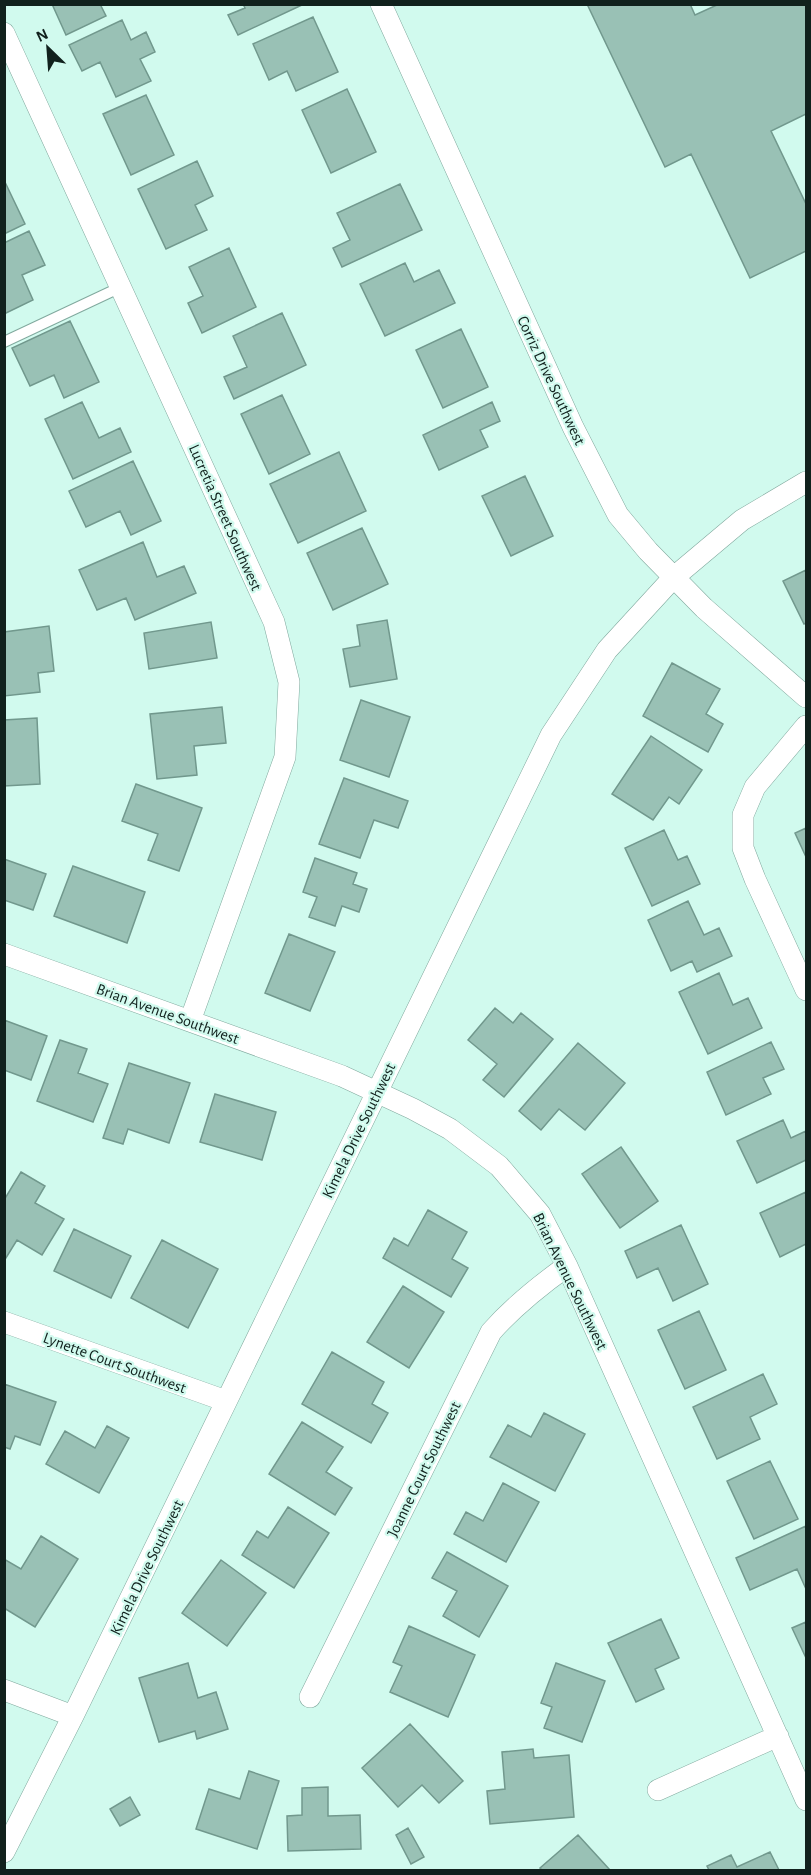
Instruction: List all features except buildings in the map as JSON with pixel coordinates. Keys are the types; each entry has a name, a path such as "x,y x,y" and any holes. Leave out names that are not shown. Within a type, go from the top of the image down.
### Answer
{"street":[{"name":"Corriz Drive Southwest","path":"381,4 588,456 618,515 673,578 704,608 807,697"},
{"name":"Lucretia Street Southwest","path":"4,33 274,622 289,682 285,757 190,1021"},
{"name":"Kimela Drive Southwest","path":"4,1852 73,1716 551,735 607,650 673,578 742,520 807,482"},
{"path":"807,726 756,787 743,815 743,848 807,990"},
{"name":"Brian Avenue Southwest","path":"4,954 342,1076 450,1129 499,1166 540,1214 567,1266 807,1800"},
{"name":"Joanne Court Southwest","path":"310,1697 491,1332 511,1310 567,1266"},
{"name":"Lynette Court Southwest","path":"4,1322 226,1401"},
{"path":"4,1690 73,1716"},
{"path":"658,1790 778,1736"}],"lane":[{"path":"4,342 121,287"}]}
